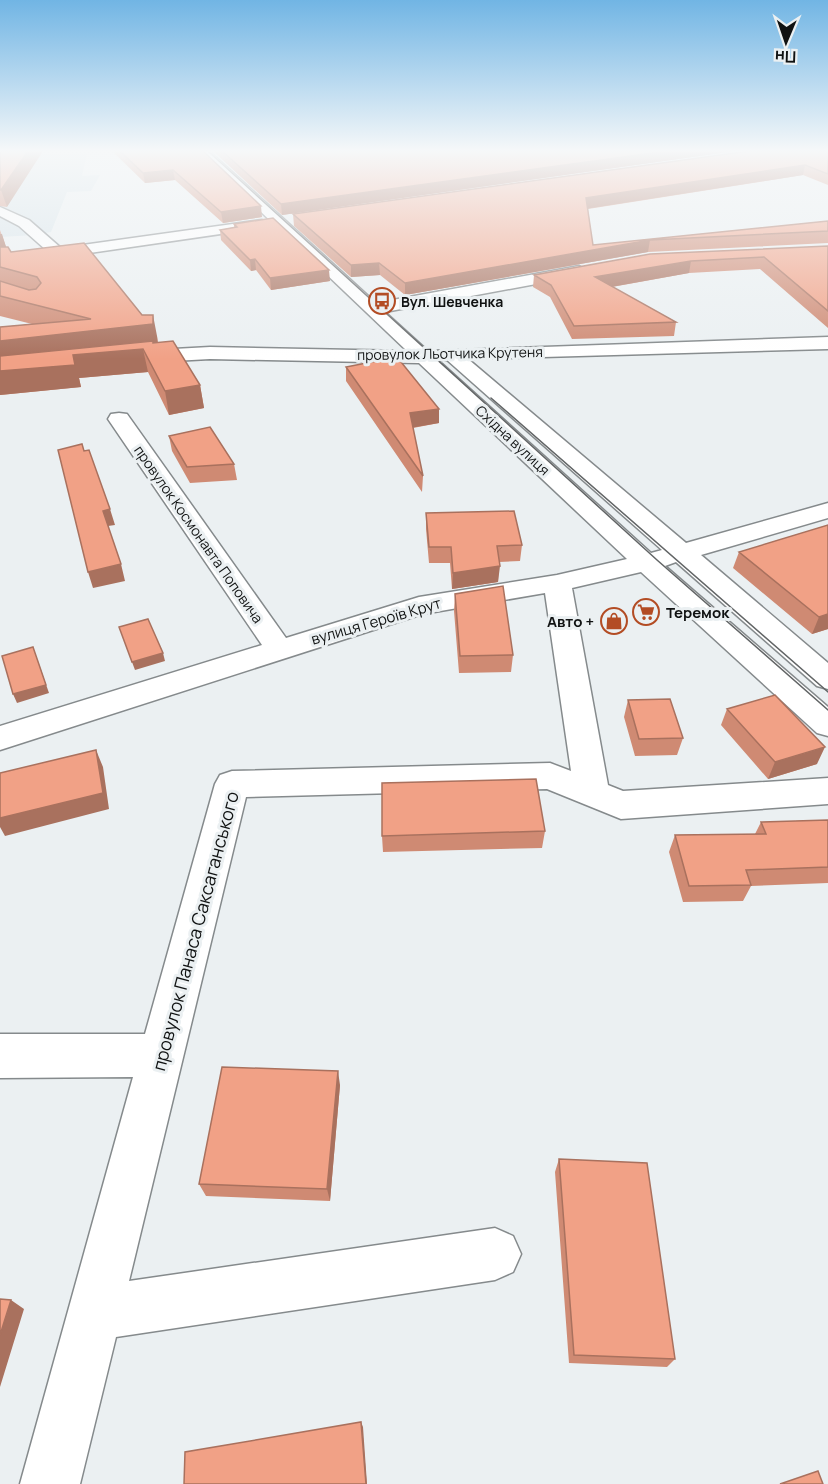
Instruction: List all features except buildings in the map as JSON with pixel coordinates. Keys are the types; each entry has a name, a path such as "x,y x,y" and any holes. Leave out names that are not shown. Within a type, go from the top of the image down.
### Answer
{"street":[{"path":"19,220 58,253"},
{"path":"0,261 286,220"},
{"name":"Східна вулиця","path":"288,220 396,304 681,554 828,679"},
{"name":"Східна вулиця","path":"288,220 371,309 422,357 646,563 828,725"},
{"path":"371,309 591,269"},
{"name":"провулок Льотчика Крутеня","path":"117,359 164,354 210,353 422,357 451,354 828,343"},
{"name":"провулок Космонавта Поповича","path":"119,419 279,649"},
{"name":"вулиця Героїв Крут","path":"0,738 419,606 557,583 646,563 828,510"},
{"path":"557,583 592,793"},
{"name":"провулок Панаса Саксаганського","path":"50,1484 232,784 550,776 621,805 828,791"},
{"path":"0,1056 161,1055"},
{"path":"94,1313 495,1254"}],"shaded area":[{"path":"0,220 56,220 51,232 0,237"}],"tram line":[{"path":"284,220 657,560 828,710"},
{"path":"491,398 828,692"}],"place":[{"name":"Вул. Шевченка","path":"382,301"},
{"name":"Теремок","path":"646,612"},
{"name":"Авто +","path":"614,621"}]}
